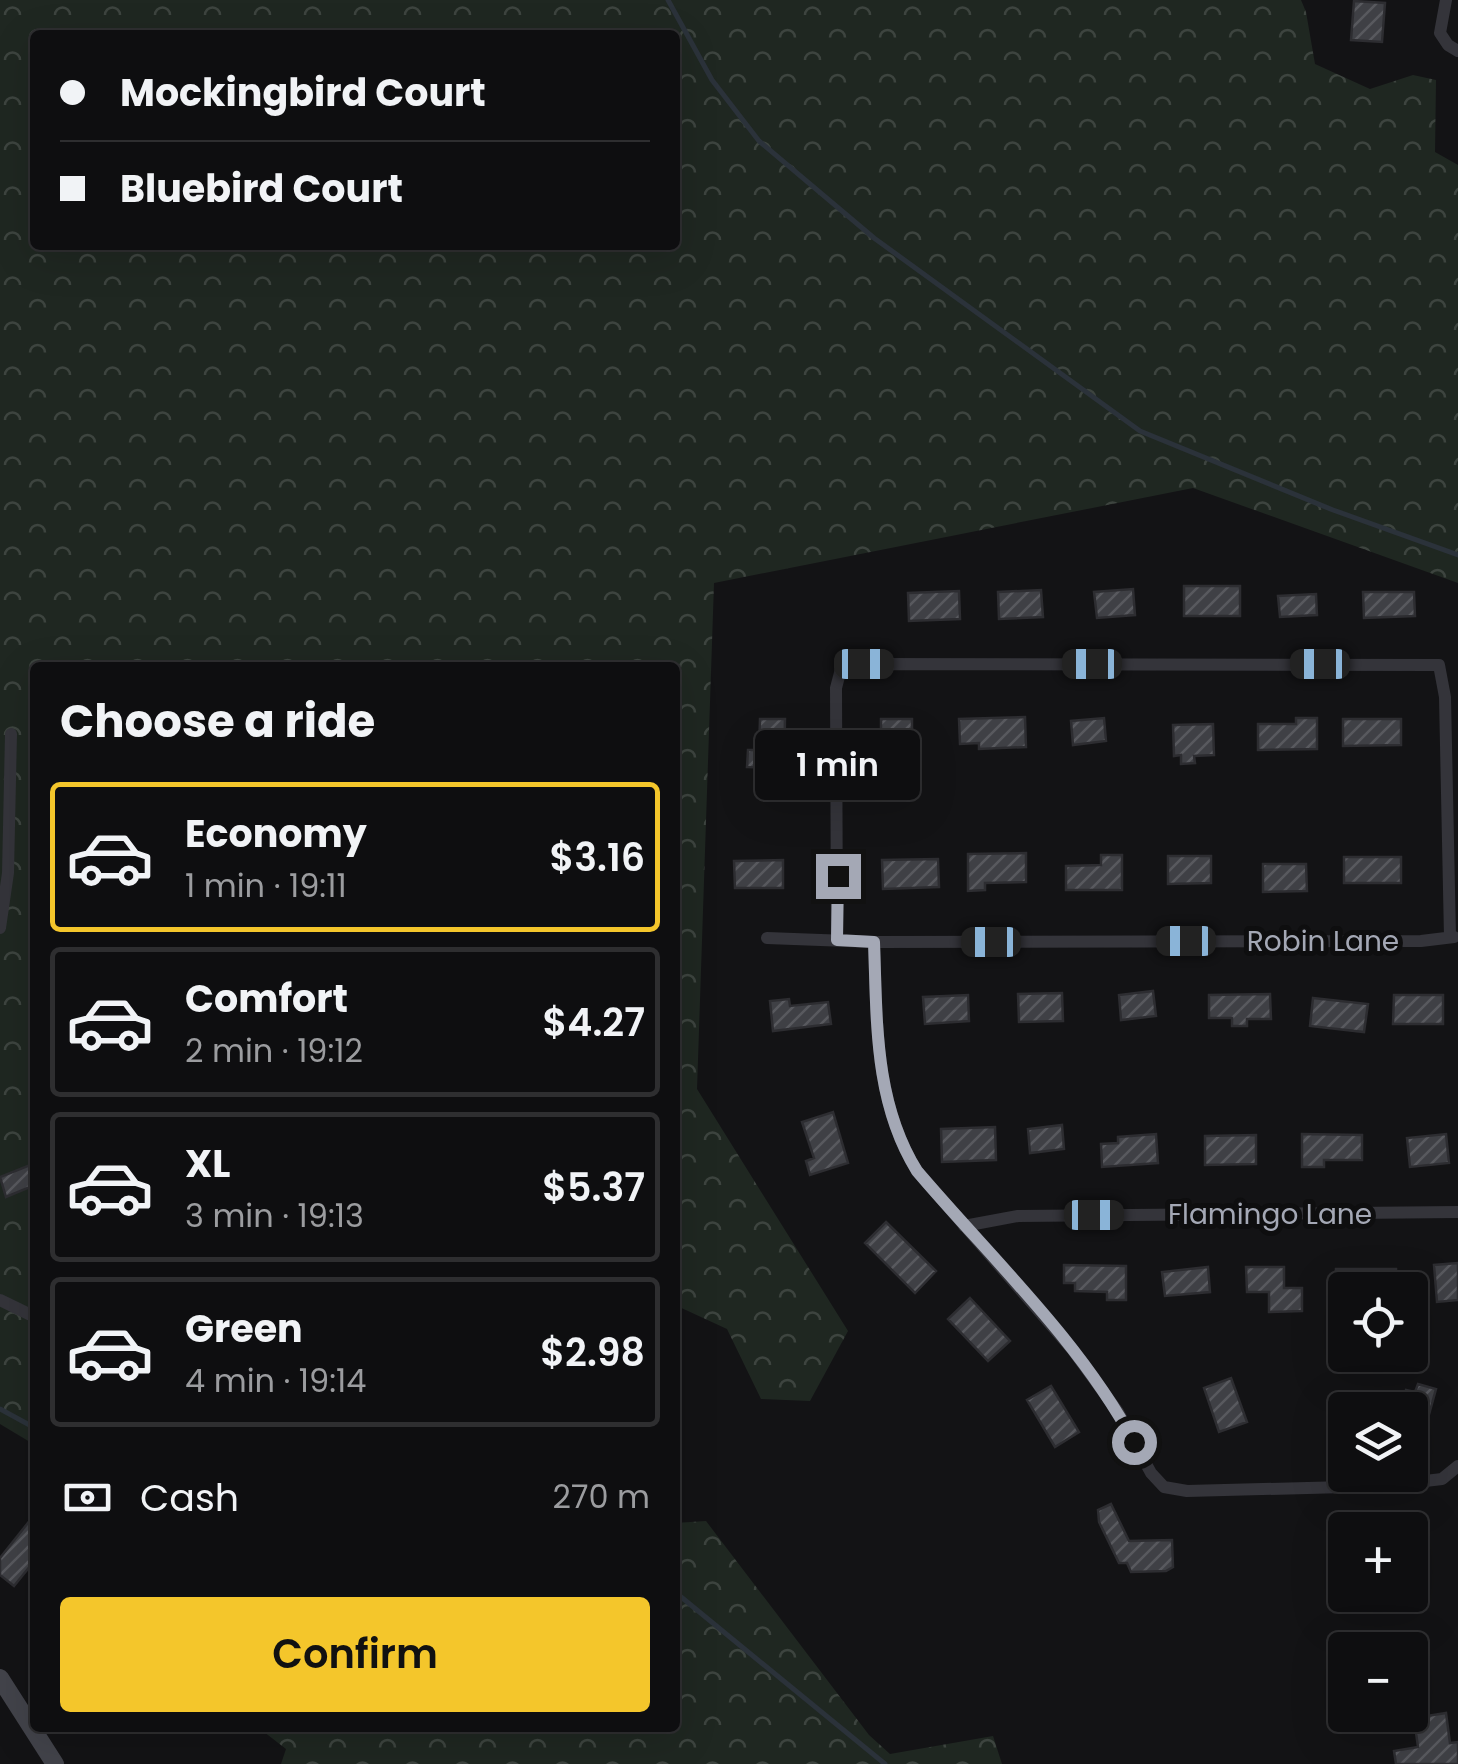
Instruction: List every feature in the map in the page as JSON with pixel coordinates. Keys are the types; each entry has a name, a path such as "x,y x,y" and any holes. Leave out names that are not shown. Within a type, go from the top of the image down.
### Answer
{"street":[{"path":"1446,0 1440,32 1448,45 1458,51"},
{"path":"837,940 836,688 841,670 864,664 1439,665 1446,697 1454,937"},
{"path":"0,928 8,874 10,734"},
{"name":"Robin Lane","path":"767,938 874,942 1421,941 1454,937"},
{"path":"874,942 882,1081 900,1145 917,1171 1072,1349 1118,1412 1151,1473 1164,1487 1186,1491 1383,1486 1442,1479 1458,1466"},
{"name":"Flamingo Lane","path":"964,1226 1018,1216 1458,1212"},
{"path":"0,1300 30,1314"},
{"path":"0,1678 30,1721"},
{"path":"37,1732 55,1764"}],"green space":[{"path":"0,0 1301,0 1315,64 1370,89 1413,75 1436,80 1435,152 1458,165 1458,583 1193,488 714,583 697,1089 848,1331 810,1401 761,1399 727,1329 680,1307 680,662 30,662 30,1442 0,1424"},
{"path":"706,1521 869,1735 890,1754 993,1736 1002,1764 281,1764 286,1749 264,1732 680,1732 680,1523"}],"building":[{"path":"1354,1 1385,3 1382,42 1351,40"},
{"path":"1184,586 1240,586 1240,616 1184,616"},
{"path":"1133,589 1135,615 1097,618 1094,592"},
{"path":"1041,590 1043,617 999,619 998,592"},
{"path":"959,591 960,619 909,621 908,593"},
{"path":"1363,592 1414,592 1415,616 1364,618"},
{"path":"1316,594 1317,615 1280,617 1278,596"},
{"path":"1025,717 1026,747 979,749 979,743 960,744 959,719"},
{"path":"1104,718 1106,741 1073,745 1071,721"},
{"path":"1296,718 1317,718 1317,749 1258,750 1258,724 1296,724"},
{"path":"760,719 785,719 784,768 747,767 748,750 759,750"},
{"path":"881,719 912,719 912,782 881,781"},
{"path":"1343,719 1401,719 1401,745 1343,746"},
{"path":"1213,724 1214,755 1194,756 1195,763 1181,764 1181,755 1174,756 1173,725"},
{"path":"1026,853 1026,882 985,883 985,890 968,891 968,854"},
{"path":"1101,855 1122,855 1122,890 1066,890 1066,866 1101,865"},
{"path":"1168,856 1211,856 1211,883 1168,884"},
{"path":"1344,857 1401,857 1401,883 1344,883"},
{"path":"938,859 939,887 883,889 882,860"},
{"path":"783,860 783,888 735,888 734,861"},
{"path":"1263,864 1306,864 1307,891 1263,892"},
{"path":"1153,991 1156,1016 1121,1020 1119,995"},
{"path":"1062,993 1063,1021 1019,1022 1018,994"},
{"path":"1270,994 1271,1019 1247,1019 1247,1026 1232,1026 1232,1018 1209,1018 1209,995"},
{"path":"968,995 969,1021 925,1024 923,997"},
{"path":"1394,995 1443,995 1443,1024 1393,1024"},
{"path":"1313,998 1368,1004 1364,1032 1310,1026"},
{"path":"789,999 790,1006 828,1002 831,1024 773,1031 770,1001"},
{"path":"833,1112 848,1163 810,1175 806,1161 814,1158 802,1122"},
{"path":"1062,1125 1064,1149 1030,1153 1028,1129"},
{"path":"995,1127 996,1160 942,1162 941,1129"},
{"path":"1156,1134 1158,1163 1102,1167 1101,1144 1118,1143 1118,1137"},
{"path":"1302,1134 1362,1135 1362,1160 1324,1160 1324,1167 1302,1167"},
{"path":"1446,1134 1449,1163 1410,1167 1407,1138"},
{"path":"1256,1135 1256,1164 1205,1165 1205,1136"},
{"path":"30,1165 30,1187 6,1197 0,1177"},
{"path":"886,1222 936,1271 915,1293 865,1243"},
{"path":"1458,1263 1458,1300 1437,1302 1434,1265"},
{"path":"1064,1265 1126,1266 1126,1300 1107,1300 1107,1292 1075,1291 1075,1283 1064,1283"},
{"path":"1208,1267 1210,1292 1165,1296 1162,1272"},
{"path":"1246,1267 1284,1267 1284,1288 1302,1288 1302,1311 1269,1312 1269,1292 1247,1292"},
{"path":"1336,1269 1396,1269 1396,1272"},
{"path":"970,1298 1010,1341 988,1361 948,1319"},
{"path":"1231,1378 1247,1422 1219,1432 1204,1388"},
{"path":"1418,1384 1436,1389 1428,1418 1428,1392 1415,1392"},
{"path":"1051,1386 1079,1432 1055,1447 1027,1400"},
{"path":"1111,1504 1129,1541 1172,1540 1173,1567 1166,1571 1131,1572 1127,1563 1119,1563 1099,1522 1098,1510"},
{"path":"30,1520 30,1566 14,1586 0,1575 0,1558"},
{"path":"1446,1713 1450,1743 1458,1742 1458,1764 1396,1764 1394,1751 1418,1747 1416,1732 1428,1732 1428,1716"}],"waterway":[{"path":"668,0 712,80 759,141 874,238 1140,431 1333,510 1458,555"},
{"path":"0,1409 30,1425"},
{"path":"680,1596 885,1764"}],"route":[{"path":"838,876 837,940 874,942 882,1081 900,1145 917,1171 1072,1349 1118,1412 1134,1442"}]}
